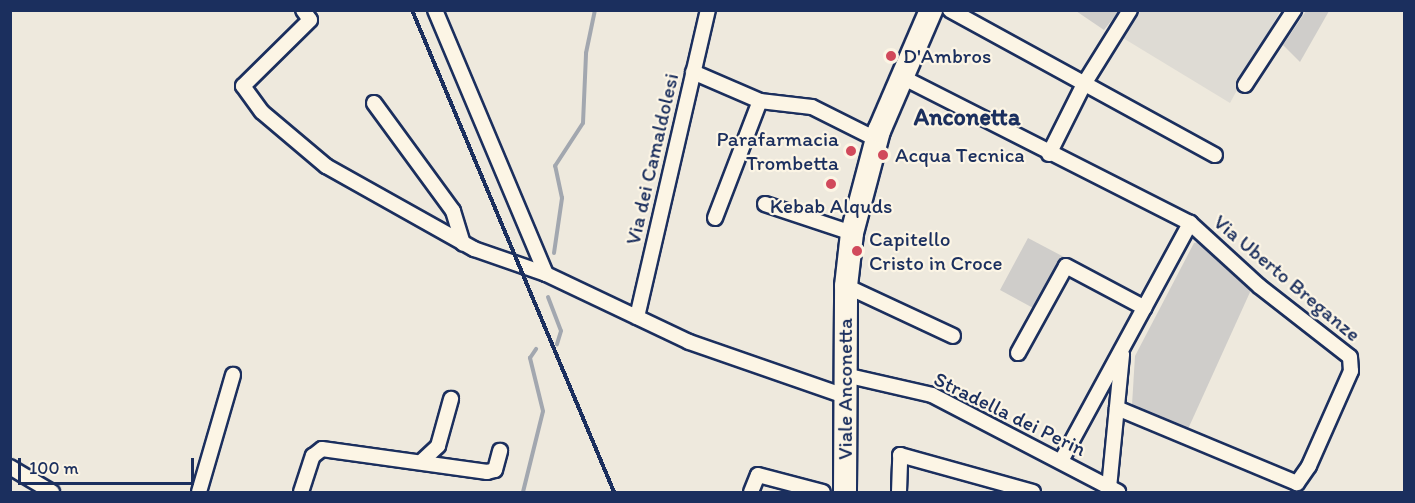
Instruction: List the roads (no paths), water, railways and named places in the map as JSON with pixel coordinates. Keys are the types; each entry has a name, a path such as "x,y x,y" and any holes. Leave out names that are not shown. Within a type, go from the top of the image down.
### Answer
{"main road":[{"name":"Viale Anconetta","path":"845,492 846,286 852,233 876,139 900,76 931,10"}],"street":[{"path":"303,10 310,20 243,87 262,112 326,166 463,243 521,268 546,274 689,342 845,385"},
{"path":"435,10 546,274"},
{"name":"Via dei Camaldolesi","path":"638,317 708,10"},
{"path":"950,10 1215,155"},
{"path":"1049,154 1084,84 1130,10"},
{"path":"1245,85 1294,10"},
{"path":"693,72 760,101 812,107 876,139"},
{"path":"900,76 1049,154 1190,223 1061,461"},
{"path":"715,218 760,101"},
{"path":"374,103 453,211 463,243"},
{"path":"765,204 852,233"},
{"name":"Via Uberto Breganze","path":"1117,408 1297,483 1309,466 1351,371 1350,357 1341,348 1259,286 1190,223"},
{"path":"1018,353 1066,266 1145,308"},
{"name":"Viale Anconetta","path":"846,286 953,336"},
{"path":"1114,490 1117,408 1123,349"},
{"path":"199,492 233,375"},
{"name":"Stradella dei Perin","path":"845,385 932,395 1114,490"},
{"path":"422,461 438,446 451,399"},
{"path":"300,492 313,456 322,449 422,461 487,472 495,470 500,451"},
{"path":"899,492 900,455 1033,492"},
{"path":"10,467 52,492"},
{"path":"751,492 758,474 823,492"}],"waterway":[{"path":"554,253 562,198 555,166 583,123 586,53 595,10"},
{"path":"548,297 561,331 557,344"},
{"path":"523,492 543,411 530,358 536,349"}],"railway":[{"path":"412,10 614,492"}],"place":[{"name":"D'Ambros","path":"891,56"},
{"name":"Parafarmacia Trombetta","path":"851,151"},
{"name":"Acqua Tecnica","path":"883,155"},
{"name":"Kebab Alquds","path":"831,184"},
{"name":"Capitello Cristo in Croce","path":"857,251"}],"district":[{"name":"Anconetta","path":"967,117"}]}
